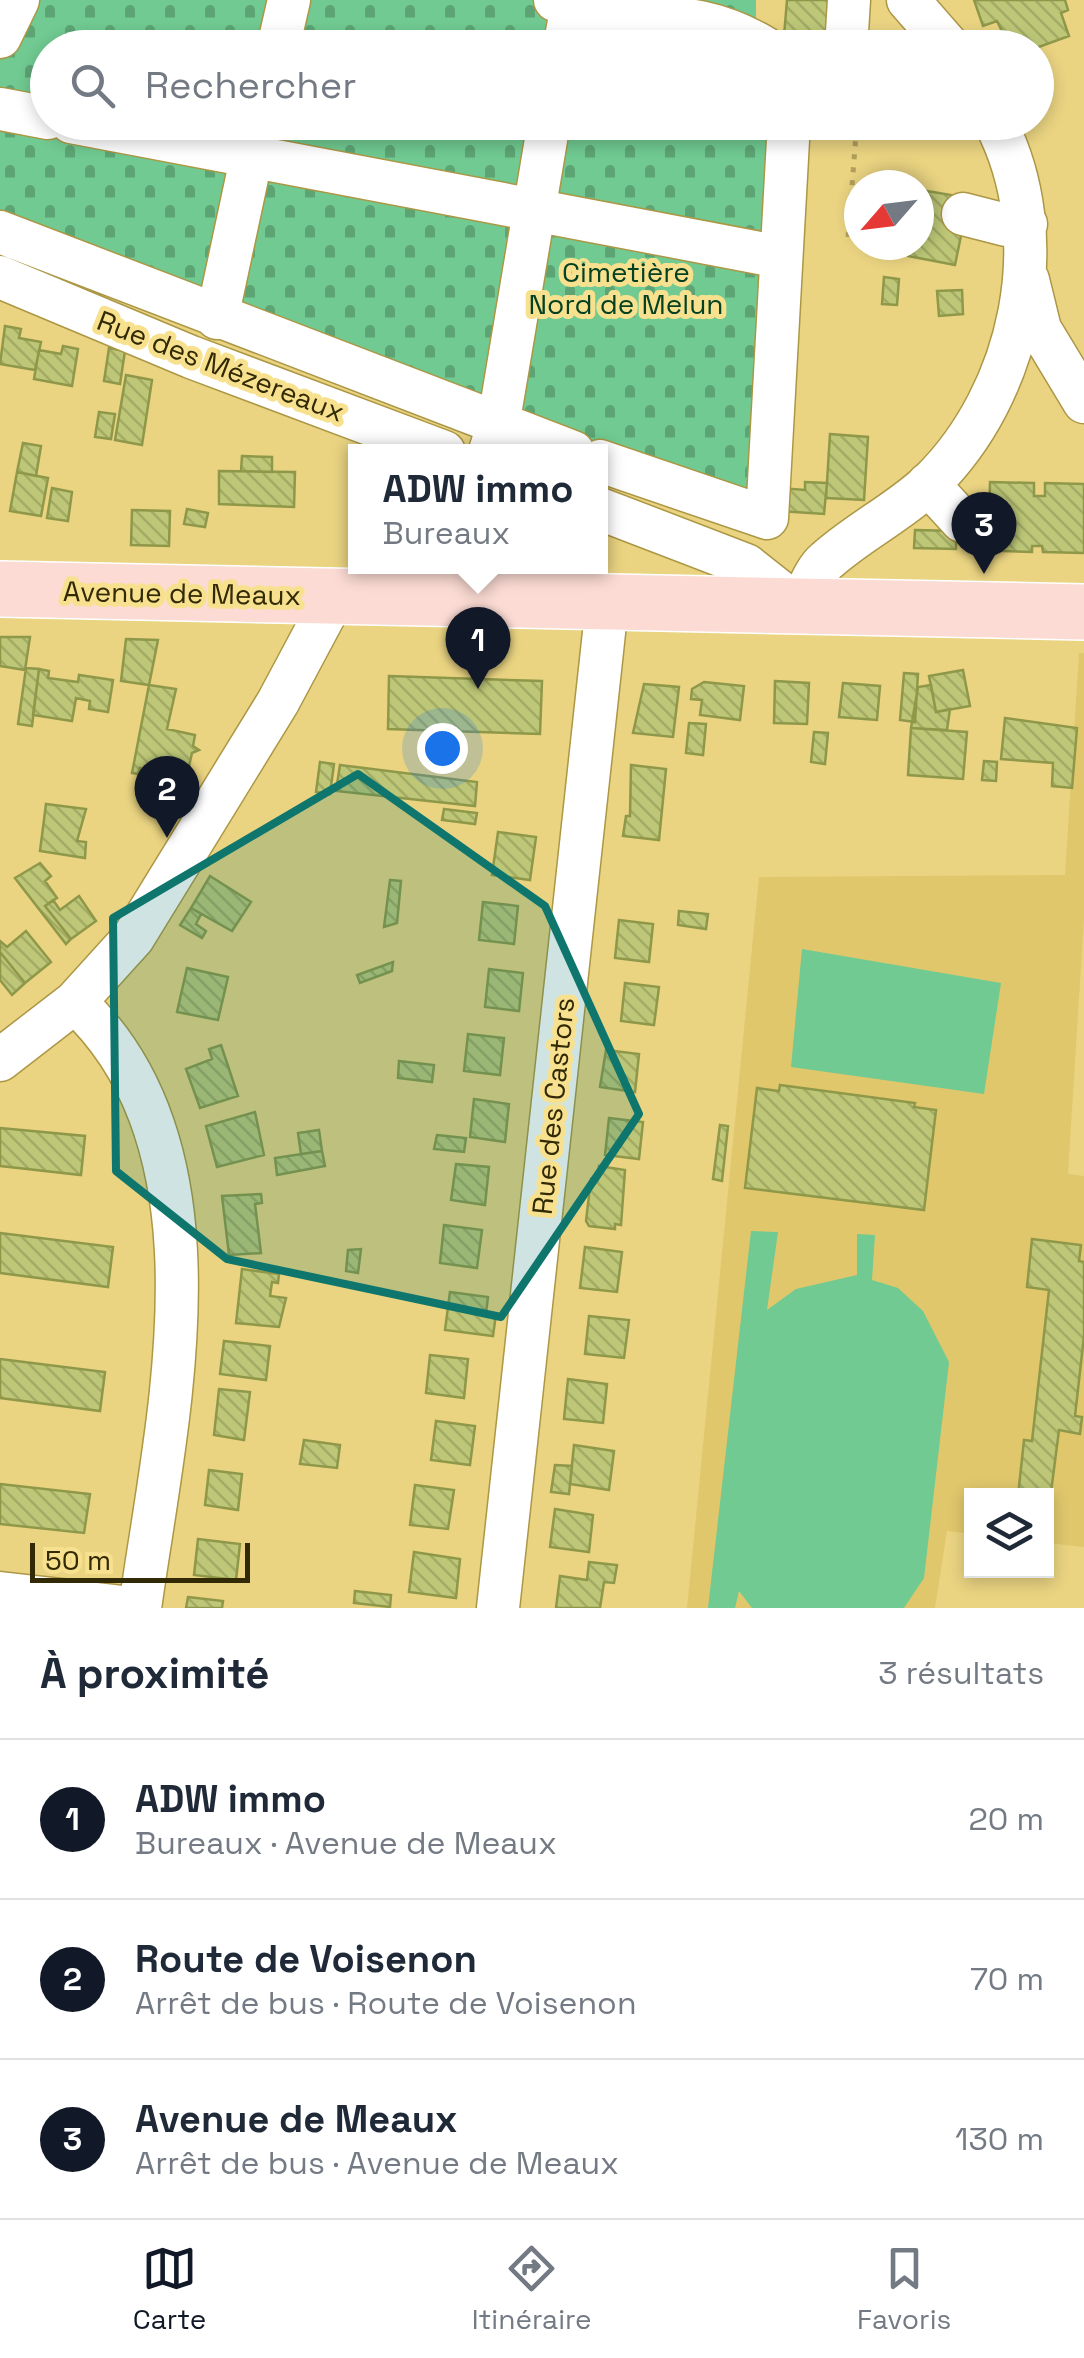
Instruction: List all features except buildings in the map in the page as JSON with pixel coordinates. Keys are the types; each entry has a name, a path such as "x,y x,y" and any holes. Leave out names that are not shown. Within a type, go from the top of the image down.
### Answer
{"main road":[{"name":"Avenue de Meaux","path":"0,590 1084,612"}],"street":[{"path":"0,37 18,0"},
{"path":"282,30 289,0"},
{"path":"847,30 849,0"},
{"path":"908,0 934,30"},
{"path":"564,30 564,3 682,6 742,30"},
{"path":"0,109 30,115"},
{"path":"216,318 256,140 532,210 781,257"},
{"path":"494,439 546,140"},
{"path":"608,464 767,518 788,140"},
{"path":"1003,140 1017,173 1026,224 1027,274 1040,329 1084,402"},
{"path":"962,214 1006,226 1026,224"},
{"path":"0,232 216,318 494,439 525,444"},
{"path":"608,513 746,565 799,607 823,562 928,484 972,429 1007,356 1027,274"},
{"name":"Rue des Mézereaux","path":"0,276 191,357 423,444"},
{"path":"928,484 962,520"},
{"path":"0,1060 75,1002 133,938 278,702 334,597"},
{"name":"Rue des Castors","path":"498,1608 607,604"},
{"path":"75,1002 120,1055 149,1114 178,1234 171,1366 140,1608"},
{"path":"0,1593 132,1608"}],"path":[{"path":"853,170 856,140"}],"highlighted area":[{"path":"358,774 545,906 639,1114 501,1317 227,1259 116,1171 113,918"}],"shaded area":[{"path":"1079,653 1084,653 1084,919 1068,1174 1084,1176 1084,1547 1054,1544 1054,1488 964,1488 964,1533 947,1531 935,1608 687,1608 759,877 1065,875"}],"green space":[{"name":"Cimetière Nord de Melun","path":"0,0 756,0 756,27 778,30 30,30 30,140 802,140 780,511 608,455 608,444 502,444 0,252"},
{"path":"802,949 1001,983 984,1094 791,1067"},
{"path":"751,1231 778,1232 767,1310 796,1289 857,1275 857,1234 875,1235 872,1280 898,1288 923,1311 949,1362 924,1578 904,1608 752,1608 739,1591 735,1608 708,1608"}],"place":[{"name":"Avenue de Meaux","path":"984,574"},
{"name":"ADW immo","path":"478,689"},
{"name":"Route de Voisenon","path":"167,838"}]}
